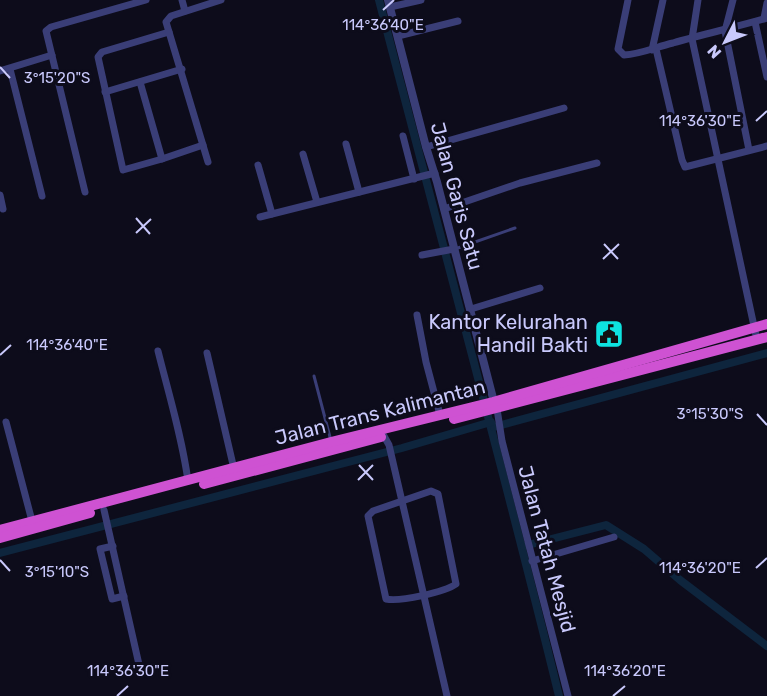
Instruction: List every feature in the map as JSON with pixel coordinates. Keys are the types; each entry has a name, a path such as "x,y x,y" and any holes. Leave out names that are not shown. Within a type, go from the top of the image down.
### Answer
{"highway":[{"name":"Jalan Trans Kalimantan","path":"495,406 767,324"},
{"path":"732,333 735,346"},
{"name":"Jalan Trans Kalimantan","path":"0,538 106,515 332,442 440,415 495,406 762,338"},
{"name":"Jalan Trans Kalimantan","path":"0,530 234,469 386,440 472,411"}],"street":[{"path":"84,192 46,31 51,27 146,0"},
{"path":"182,0 185,11"},
{"path":"208,162 182,69 166,22 168,18 185,11 220,0"},
{"path":"389,4 421,0"},
{"path":"628,0 619,44 620,52 626,55 654,50 766,18 767,3"},
{"path":"663,0 654,50 684,166 690,167 767,146"},
{"path":"698,0 692,39 753,327 762,338"},
{"path":"733,0 725,31 749,150"},
{"name":"Jalan Garis Satu","path":"389,4 426,147 424,176 444,209 451,249 471,309 495,406"},
{"path":"398,36 458,21"},
{"path":"755,22 767,77"},
{"path":"169,32 98,55 123,170 203,145"},
{"path":"0,71 52,55"},
{"path":"10,69 42,196"},
{"path":"105,92 182,69"},
{"path":"140,82 162,159"},
{"path":"426,147 564,108"},
{"path":"260,217 424,176 403,136"},
{"path":"346,144 359,192"},
{"path":"303,154 317,202"},
{"path":"444,209 520,183 597,163"},
{"path":"258,165 272,213"},
{"path":"0,195 3,209"},
{"path":"422,255 451,249"},
{"path":"471,309 540,288"},
{"path":"417,315 440,415"},
{"path":"158,351 180,432 188,481"},
{"path":"207,353 234,469"},
{"name":"Jalan Tatah Mesjid","path":"495,406 532,561 568,696"},
{"path":"6,422 32,521"},
{"path":"386,440 403,501 447,696"},
{"path":"431,492 438,494 456,584 424,594 389,600 384,596 368,516 373,511 431,492"},
{"path":"106,515 140,669"},
{"path":"532,561 614,537"},
{"path":"113,546 100,549 112,598 124,596"}],"lane":[{"path":"451,249 515,228"},
{"path":"314,376 332,442"}],"waterway":[{"path":"379,0 559,696"},
{"path":"494,427 767,353"},
{"path":"0,553 402,448 491,422"},
{"path":"524,546 606,525 644,549 680,580 767,646"}],"place":[{"name":"Kantor Kelurahan Handil Bakti","path":"609,334"}]}
